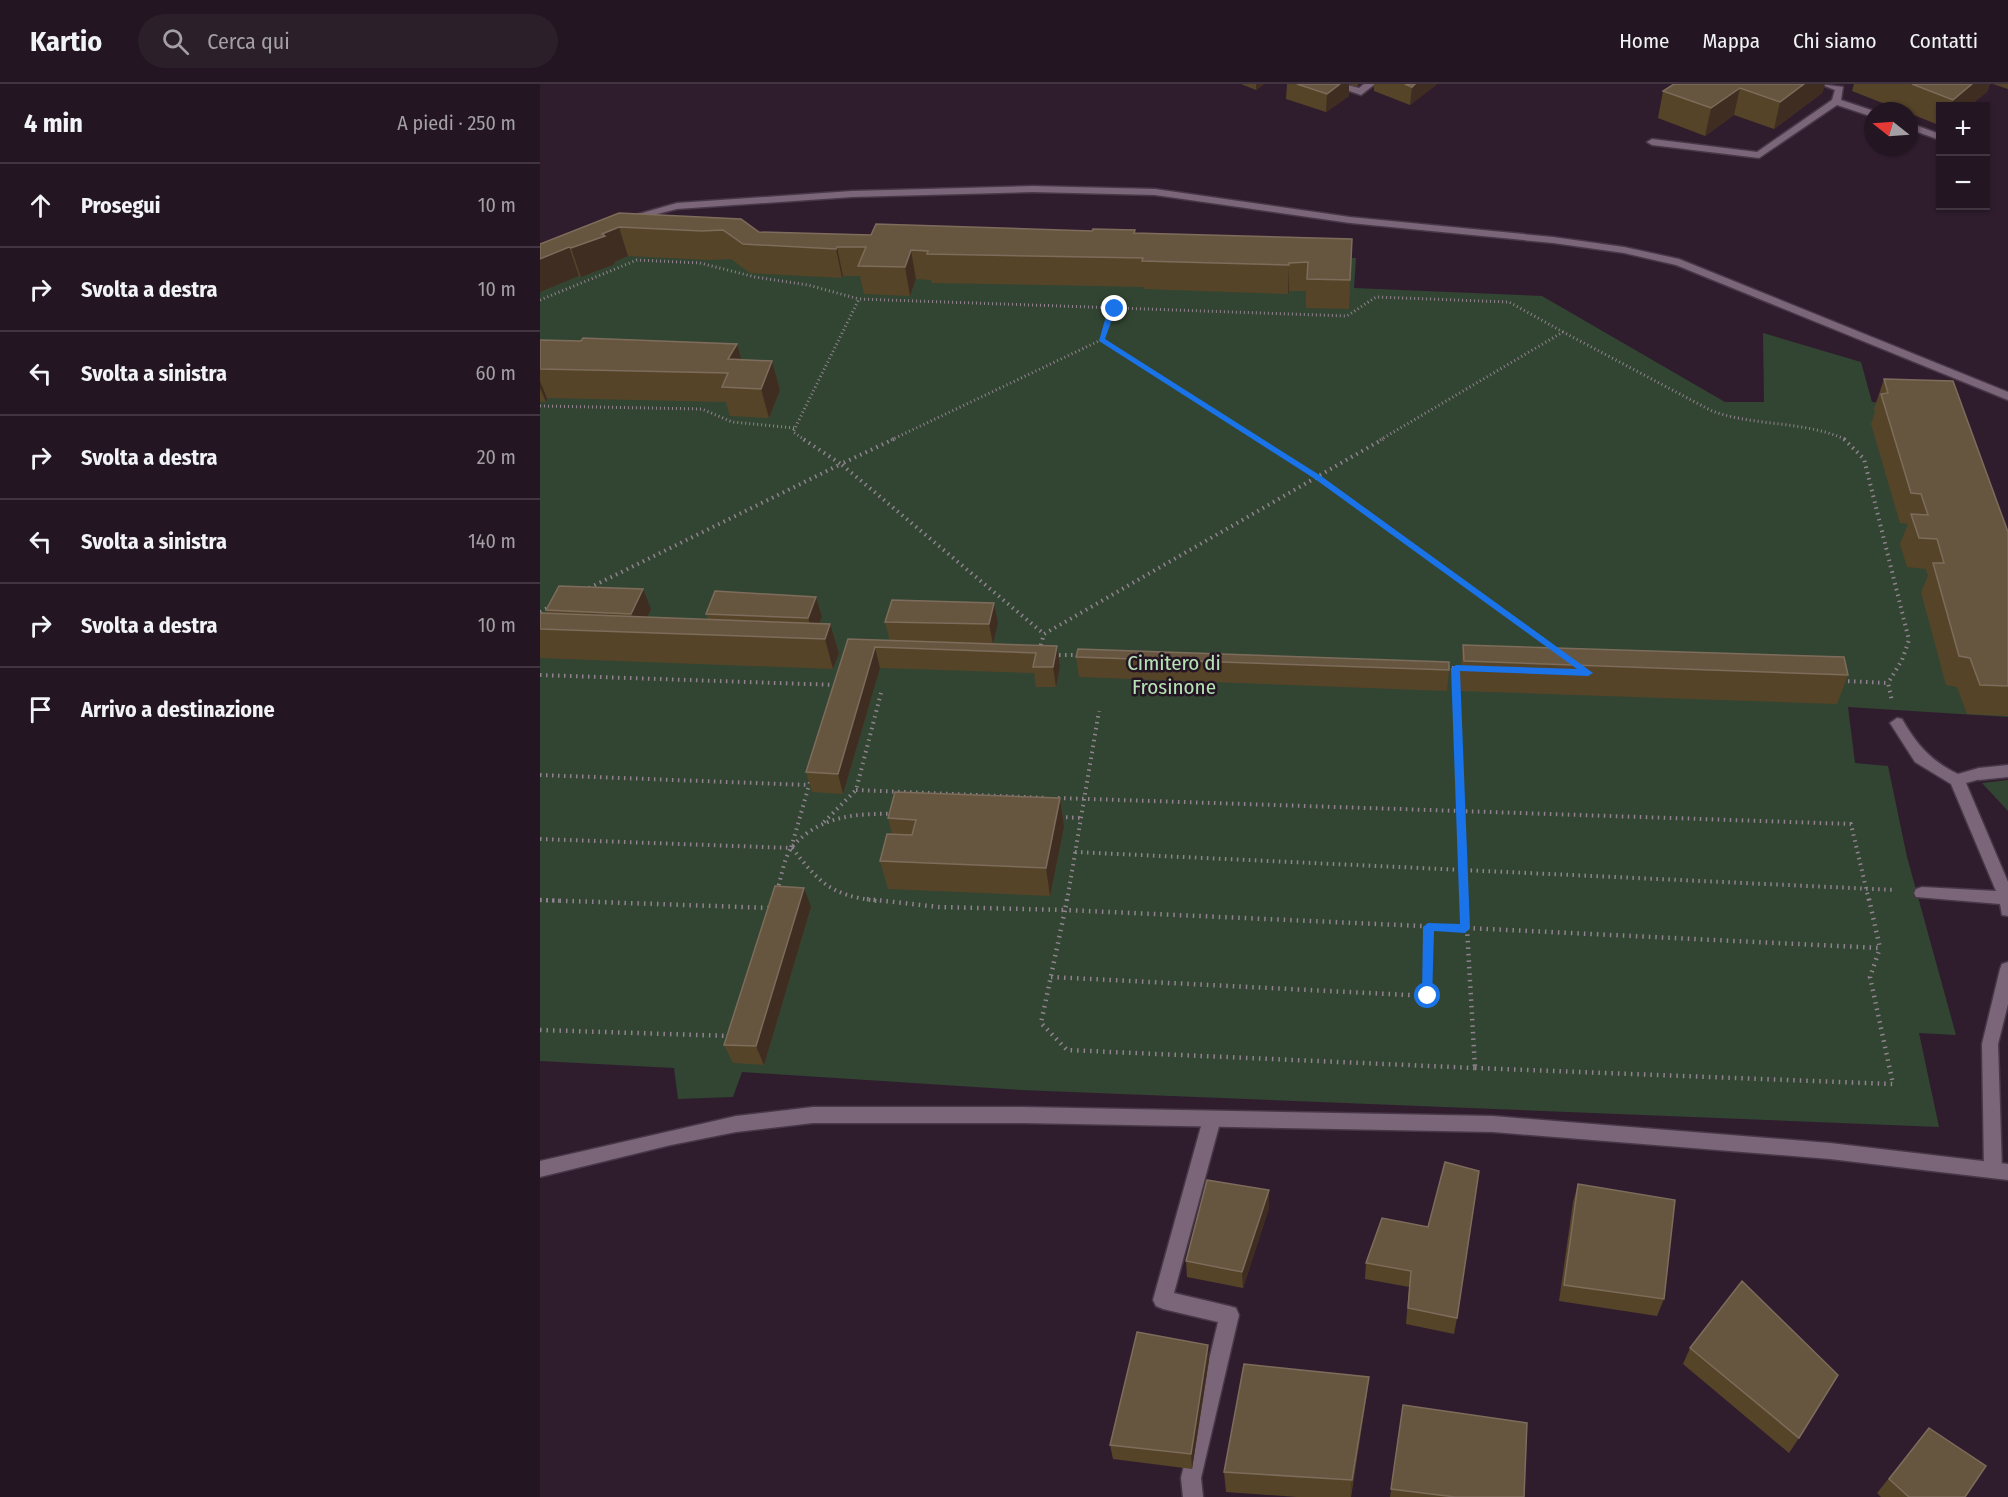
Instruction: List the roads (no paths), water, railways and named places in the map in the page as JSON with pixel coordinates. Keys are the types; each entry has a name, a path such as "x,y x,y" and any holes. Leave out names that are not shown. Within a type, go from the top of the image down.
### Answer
{"street":[{"path":"1334,84 1360,92 1370,84"},
{"path":"1652,142 1759,155 1836,101 1840,90 1825,84"},
{"path":"1836,101 1864,111"},
{"path":"1918,129 1936,135"},
{"path":"620,221 677,206 852,194 1032,189 1155,192 1329,217 1553,240 1624,250 1679,262 2008,396"},
{"path":"1897,723 1916,756 1935,770 1957,780 1979,774 2008,771"},
{"path":"1922,892 2008,902 1957,780"},
{"path":"540,1169 671,1137 736,1124 813,1115 1493,1124 1830,1152 2000,1171 1990,1044 2008,969"},
{"path":"1193,1497 1191,1478 1229,1315 1163,1300 1212,1119"}],"park label":[{"name":"Cimitero di Frosinone","path":"1174,675"}]}
